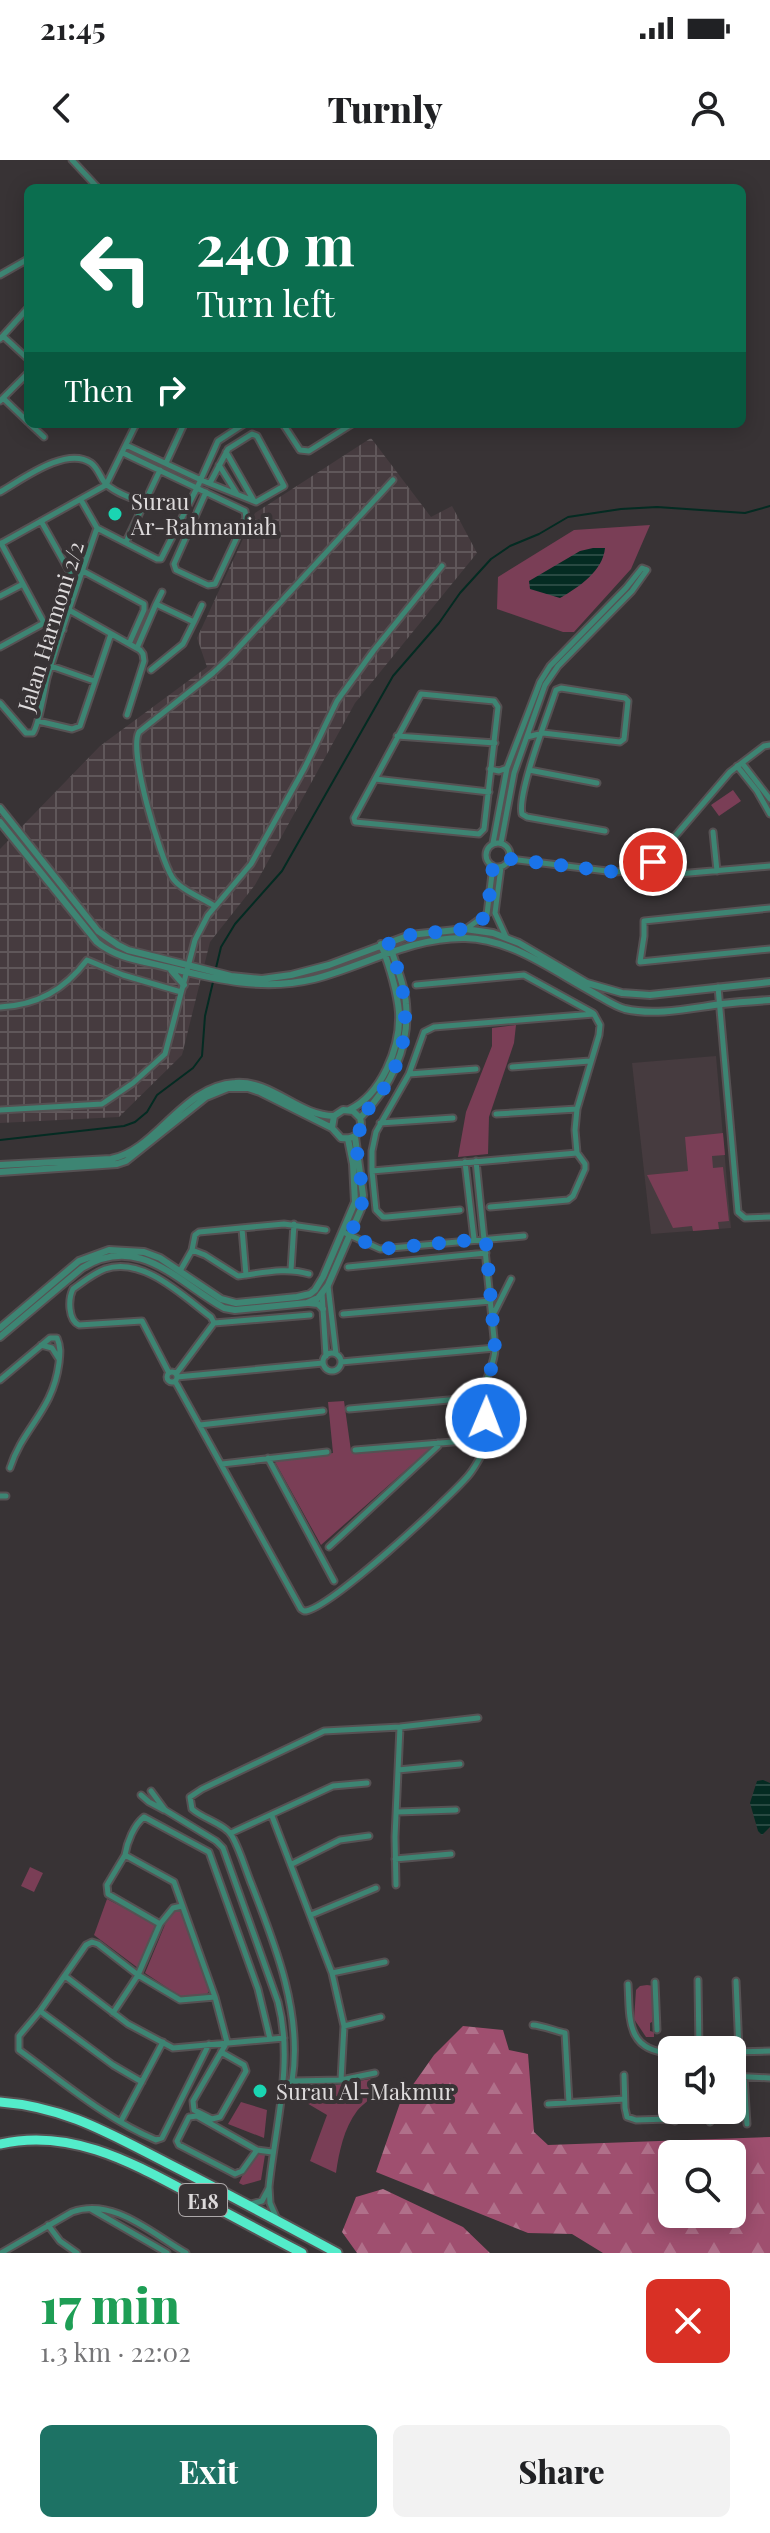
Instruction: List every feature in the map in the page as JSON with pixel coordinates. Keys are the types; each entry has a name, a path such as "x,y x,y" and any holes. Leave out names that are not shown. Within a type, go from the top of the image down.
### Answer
{"highway":[{"name":"E18","path":"0,2105 21,2103 52,2109 82,2120 337,2253"},
{"name":"E18","path":"0,2144 44,2140 72,2142 103,2150 302,2253"}],"street":[{"path":"72,160 94,184"},
{"path":"0,275 24,261"},
{"path":"24,312 1,337 24,356"},
{"path":"24,377 2,400 24,419"},
{"path":"34,428 44,437"},
{"path":"63,630 44,623 1,543 106,485 134,428"},
{"path":"166,464 182,428"},
{"path":"81,500 97,528 161,559 218,441 238,428"},
{"path":"286,428 300,450 309,451 346,428"},
{"path":"126,445 201,480 254,502 284,486 257,436 251,434 226,452 210,483"},
{"path":"226,452 254,502"},
{"path":"123,453 160,470 206,492 245,511 246,518 215,584 208,585 176,570 174,564 206,492"},
{"path":"0,492 68,457 78,457 90,463 106,485 144,504"},
{"path":"219,465 237,495"},
{"path":"126,543 160,470"},
{"path":"213,905 173,880 138,773 135,740 145,727 230,657 393,480"},
{"path":"41,521 77,586"},
{"name":"Jalan Harmoni 2/2","path":"0,703 26,733 33,733 51,666 97,528"},
{"path":"0,1110 105,1103 165,1054 195,940 213,905 251,864 305,767 337,701 442,566"},
{"path":"501,843 514,773 545,685 558,666 632,591 647,570 642,568 550,666 540,682 507,768 493,843 486,852 487,860 493,866 501,867"},
{"path":"83,571 144,604 129,644"},
{"path":"0,596 23,584"},
{"path":"137,648 162,592"},
{"path":"156,604 194,622"},
{"path":"151,670 183,644 202,605"},
{"path":"69,610 143,654 144,661 127,715"},
{"path":"0,647 44,623"},
{"path":"38,721 76,729 80,726 111,634"},
{"path":"51,666 94,681"},
{"path":"527,737 543,733 620,742 624,739 628,701 561,688 556,690 543,733 529,770 520,807 527,817 605,831"},
{"path":"421,694 494,701 498,707 495,743 484,829 479,834 355,822 354,818 397,736 421,694"},
{"path":"533,719 543,733"},
{"path":"397,736 495,743"},
{"path":"506,938 495,913 501,867 510,859 615,872 640,870 653,862 730,772 770,745"},
{"path":"746,771 750,757"},
{"path":"739,764 766,796 770,814"},
{"path":"490,769 499,771 507,768"},
{"path":"529,770 597,783"},
{"path":"730,772 746,771"},
{"path":"490,778 496,779 503,788"},
{"path":"374,779 489,792"},
{"path":"0,808 98,931 128,950 231,979 263,985 302,981 407,947 467,938 516,950 625,1009 655,1011 770,1000"},
{"path":"0,822 107,951 169,968 188,968"},
{"path":"713,832 717,871"},
{"path":"493,843 508,847 510,859"},
{"path":"669,861 670,874"},
{"path":"465,929 487,914 493,866"},
{"path":"655,876 770,866"},
{"path":"770,908 644,921 640,962 770,949"},
{"path":"231,979 291,975 329,965 410,935 465,929 506,938 587,983 622,993 650,995 770,982"},
{"path":"332,1128 338,1112 361,1104 370,1096 386,1069 394,1046 399,1012 392,968 384,943"},
{"path":"392,968 407,947"},
{"path":"0,1172 108,1165 126,1161 206,1097 228,1088 248,1088 260,1092 332,1128 341,1138 351,1138 361,1128 360,1118 384,1089 393,1072 404,1037 406,1001 392,968 370,959"},
{"path":"0,1007 37,1001 68,980 87,960 123,975 183,987"},
{"path":"169,968 183,987"},
{"path":"183,987 191,976 200,971"},
{"path":"416,985 524,975 594,1014 600,1025 577,1109 577,1153 585,1169 571,1199 490,1207"},
{"path":"718,987 738,1212 745,1218 770,1217"},
{"path":"721,1019 733,1003"},
{"path":"706,1006 721,1019"},
{"path":"579,1015 584,1011 583,1007"},
{"path":"460,1210 383,1217 376,1210 372,1151 379,1123 409,1074 422,1036 430,1028 594,1014"},
{"path":"512,1067 590,1061"},
{"path":"409,1074 476,1069"},
{"path":"0,1165 111,1159 128,1155 200,1094 221,1085 247,1083 259,1086 310,1111 334,1116"},
{"path":"496,1114 577,1109"},
{"path":"349,1110 360,1118"},
{"path":"379,1123 453,1118"},
{"path":"307,1303 322,1294 328,1285 355,1202 351,1138"},
{"path":"372,1171 577,1153"},
{"path":"310,1315 212,1320 144,1271 120,1266 105,1269 70,1294 72,1319 79,1325 142,1321 301,1609 308,1612 357,1580 468,1476 490,1439 482,1397 495,1359 495,1348 476,1161"},
{"path":"465,1162 474,1239"},
{"path":"471,1210 480,1210"},
{"path":"291,1270 294,1224"},
{"path":"180,1271 199,1232 294,1224 326,1230"},
{"path":"242,1229 246,1275"},
{"path":"346,1234 380,1249 524,1236"},
{"path":"0,1328 79,1261 109,1250 144,1252 180,1271 221,1299 236,1303 304,1296 315,1290 346,1234"},
{"path":"192,1250 234,1275 291,1270 309,1274"},
{"path":"348,1267 486,1253"},
{"path":"0,1337 82,1268 116,1255 133,1256 161,1266 224,1308 235,1310 307,1303 318,1304 323,1309"},
{"path":"323,1277 326,1368 333,1371 338,1369 341,1362"},
{"path":"493,1316 511,1279"},
{"path":"328,1285 336,1354 341,1362"},
{"path":"343,1314 491,1301"},
{"path":"174,1376 212,1320"},
{"path":"0,1380 50,1338 57,1338 60,1345 58,1377 50,1398 20,1444 10,1468"},
{"path":"41,1345 52,1348 59,1360"},
{"path":"341,1362 495,1348"},
{"path":"174,1376 325,1360 336,1354"},
{"path":"183,1365 189,1375"},
{"path":"349,1409 482,1397"},
{"path":"200,1425 323,1411"},
{"path":"355,1450 490,1439"},
{"path":"329,1547 438,1443"},
{"path":"222,1464 327,1452"},
{"path":"268,1458 334,1581"},
{"path":"292,2081 294,2035 284,1977 231,1833 197,1814 190,1804 194,1793 324,1731 400,1727 478,1718"},
{"path":"396,1885 400,1727"},
{"path":"398,1770 460,1764"},
{"path":"231,1833 333,1786 367,1783"},
{"path":"151,1791 165,1810"},
{"path":"141,1795 223,1848 278,2002 284,2038 283,2084 269,2187 270,2203 278,2221"},
{"path":"397,1812 456,1810"},
{"path":"272,1816 332,1973 344,2026 341,2080"},
{"path":"160,1924 108,1894 107,1885 125,1855 140,1819 144,1817 209,1852 258,1989 270,2039"},
{"path":"292,1864 340,1840 369,1836"},
{"path":"395,1859 451,1854"},
{"path":"125,1855 174,1882 215,1997 227,2042 221,2052 192,2105 194,2110 212,2119 220,2117 246,2071 244,2065 221,2052"},
{"path":"311,1915 376,1888"},
{"path":"113,2013 138,1975 160,1924 173,1908 183,1906"},
{"path":"209,2044 162,2138 156,2140 93,2104 19,2050 19,2036 86,1945 92,1942 180,2000 215,1997"},
{"path":"332,1973 385,1962"},
{"path":"65,1976 113,2013 173,2048 284,2038"},
{"path":"698,1980 699,2036"},
{"path":"735,2036 736,1981"},
{"path":"655,1982 657,2030"},
{"path":"628,1984 628,2014 634,2033 645,2045 658,2050"},
{"path":"40,2011 113,2065 142,2082"},
{"path":"344,2026 381,2017"},
{"path":"533,2025 565,2033 569,2103"},
{"path":"121,2121 163,2042"},
{"path":"746,2052 770,2051"},
{"path":"283,2084 341,2080 375,2073"},
{"path":"624,2075 627,2117 658,2120"},
{"path":"746,2077 770,2078"},
{"path":"548,2104 624,2099"},
{"path":"746,2108 747,2124"},
{"path":"257,2150 242,2171 235,2174 179,2145 177,2141 192,2115 257,2150 272,2152"},
{"path":"246,2203 255,2205 262,2201 269,2187"},
{"path":"91,2208 167,2253"},
{"path":"1,2253 72,2212 91,2208 115,2211 186,2253"},
{"path":"48,2225 60,2241 77,2253"}],"shaded area":[{"path":"371,438 431,517 452,506 477,553 355,703 255,885 210,942 182,1055 119,1117 0,1123 0,849 100,746 207,667 197,638 255,513"},
{"path":"650,525 631,569 574,632 563,632 497,609 498,577 574,530"},
{"path":"605,548 600,564 589,578 567,594 560,598 530,589 529,581 580,551"},
{"path":"733,790 741,801 719,816 711,805"},
{"path":"516,1025 514,1043 489,1117 488,1154 458,1157 466,1112 492,1046 492,1028"},
{"path":"716,1056 731,1228 651,1234 632,1063"},
{"path":"723,1133 725,1155 712,1156 713,1168 723,1167 729,1221 718,1222 719,1229 693,1231 692,1226 673,1228 647,1175 688,1171 685,1137"},
{"path":"344,1401 351,1451 431,1444 432,1447 321,1545 274,1460 333,1453 328,1402"},
{"path":"757,1781 770,1783 770,1827 762,1835 750,1803"},
{"path":"30,1867 43,1873 34,1892 21,1886"},
{"path":"107,1899 157,1925 138,1968 94,1935"},
{"path":"175,1909 180,1910 209,1991 207,1994 181,1997 145,1973 169,1915"},
{"path":"647,1985 654,1986 650,2031 654,2032 654,2037 646,2037 634,2019 636,1990"},
{"path":"370,2079 375,2089 349,2125 336,2173 310,2161 327,2115 305,2102 304,2084 331,2086"},
{"path":"241,2102 267,2110 264,2138 228,2124"},
{"path":"253,2152 265,2155 261,2180 243,2185 239,2183"}],"green space":[{"path":"463,2026 503,2030 509,2050 528,2054 534,2132 548,2145 658,2141 658,2228 746,2228 746,2140 687,2140 770,2137 770,2253 603,2253 572,2234 528,2233 376,2172 400,2103 434,2055"},
{"path":"383,2189 463,2227 490,2253 357,2253 342,2232 356,2197"}],"waterway":[{"path":"216,968 221,947 235,924 282,871 393,676 491,559 568,517 657,507 745,513 770,506"},
{"path":"0,1140 124,1126 135,1122 147,1112 157,1095 193,1068 202,1056 205,1016 213,982"}],"place":[{"name":"Surau Ar-Rahmaniah","path":"115,514"},
{"name":"Surau Al-Makmur","path":"260,2091"}],"route":[{"path":"486,1418 483,1389 495,1359 486,1243 482,1239 380,1249 350,1235 361,1209 363,1195 355,1137 361,1128 360,1118 384,1089 404,1037 406,1001 388,942 410,935 465,929 484,918 493,866 501,867 510,859 615,872 640,870 653,862"}]}
